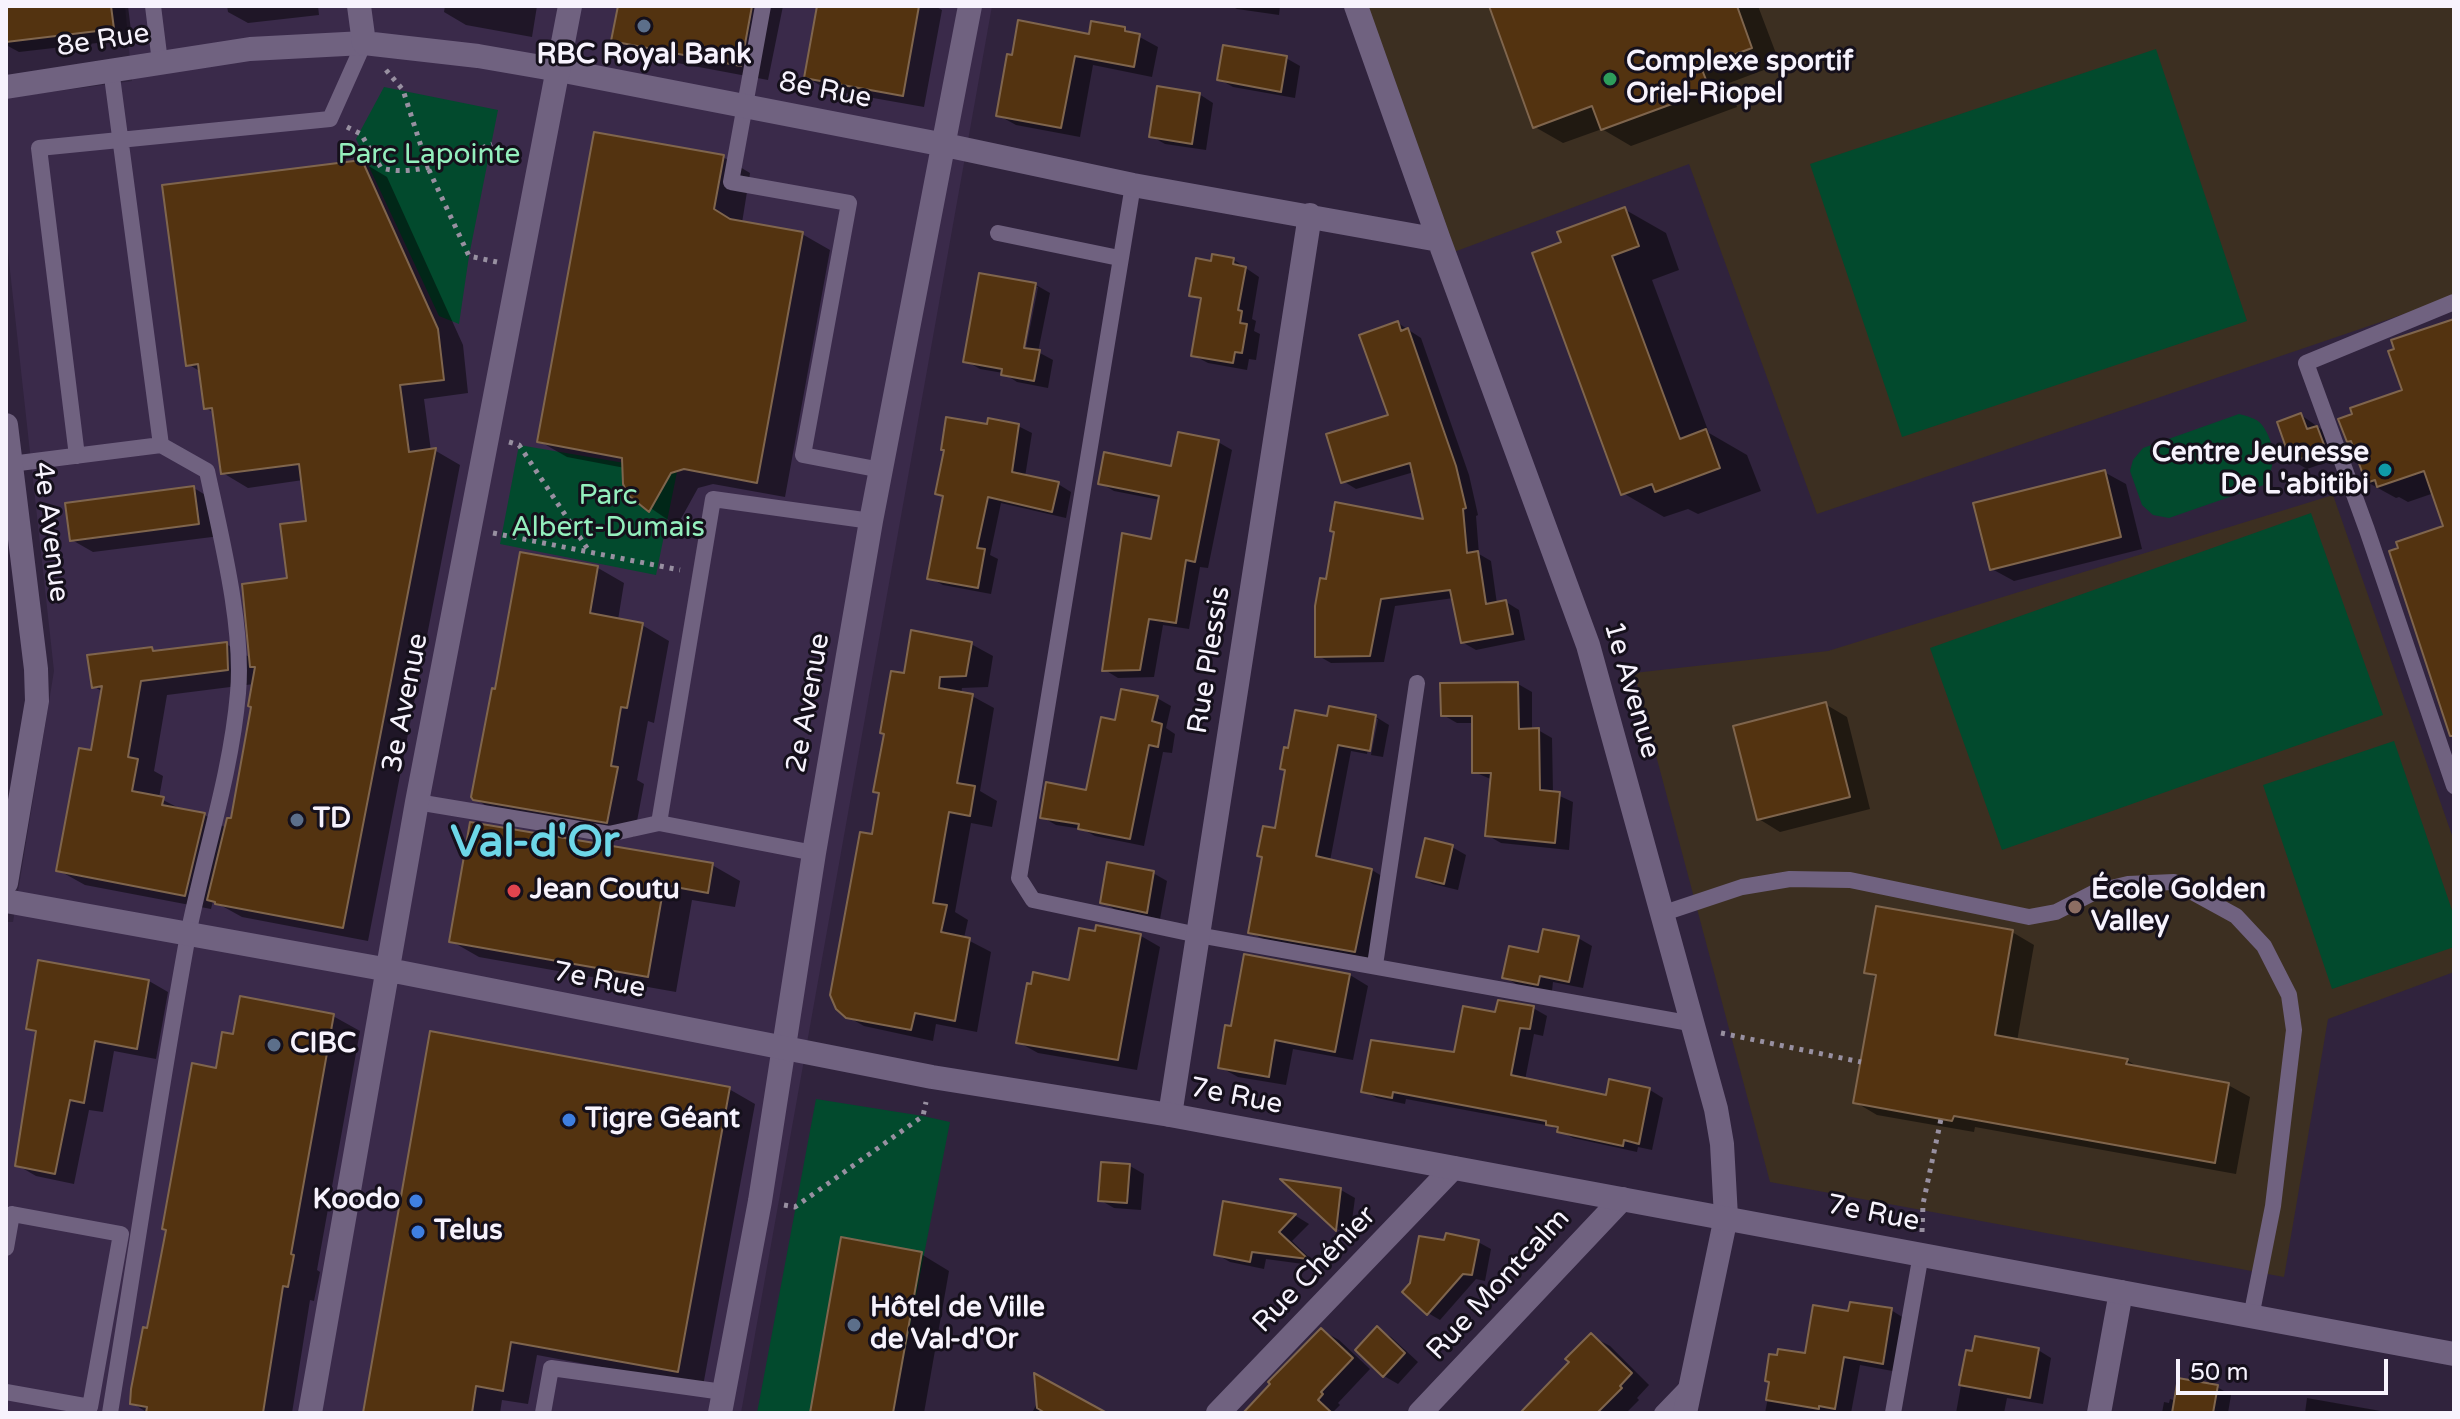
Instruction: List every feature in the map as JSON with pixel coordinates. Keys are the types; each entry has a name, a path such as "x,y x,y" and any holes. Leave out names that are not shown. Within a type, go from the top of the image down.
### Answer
{"street":[{"path":"359,6 364,43"},
{"name":"3e Avenue","path":"310,1413 417,802 570,6"},
{"name":"2e Avenue","path":"721,1403 760,1201 814,853 871,521 970,6"},
{"name":"1e Avenue","path":"1356,6 1588,645 1716,1109 1722,1144 1726,1217 1685,1413"},
{"name":"8e Rue","path":"6,87 250,49 364,43 478,56 559,70 1133,185 1439,240"},
{"name":"Rue Plessis","path":"1170,1115 1310,215"},
{"name":"4e Avenue","path":"6,425 36,669 37,701 6,883"},
{"name":"7e Rue","path":"6,901 389,970 932,1077 1170,1115 2454,1354"},
{"name":"Rue Chénier","path":"1218,1413 1453,1168"},
{"name":"Rue Montcalm","path":"1420,1413 1622,1199"},
{"path":"2099,1413 2121,1292"}],"lane":[{"path":"153,6 160,62"},
{"path":"763,6 731,182 849,203 803,455 881,470"},
{"path":"77,456 39,148 330,119 364,43"},
{"path":"111,69 161,445"},
{"path":"1133,185 1019,878 1033,900 1198,935 1694,1024"},
{"path":"998,233 1119,258"},
{"path":"2454,302 2306,363 2367,530 2454,786"},
{"path":"11,464 161,445 207,471 226,562 236,640 239,690 228,762 189,933 110,1413"},
{"path":"659,823 713,499 871,521"},
{"path":"1375,965 1417,683"},
{"path":"417,802 609,834 659,823 814,853"},
{"path":"1664,913 1742,887 1790,879 1850,880 2029,917 2056,912 2095,892 2128,884 2174,882 2236,916 2264,946 2289,995 2294,1030 2273,1206 2251,1317"},
{"path":"6,1248 12,1214 121,1234 90,1407 6,1392"},
{"path":"1893,1413 1921,1254"},
{"path":"543,1413 551,1368 721,1403"},
{"path":"1662,1413 1690,1383"}],"path":[{"path":"364,43 403,90 428,168 469,256 521,267"},
{"path":"330,119 361,134 381,168 395,172 428,168 492,144"},
{"path":"488,436 519,445 590,552"},
{"path":"471,528 700,574"},
{"path":"1694,1024 1739,1038 1861,1062"},
{"path":"760,1201 795,1207 896,1136 923,1116 932,1077"},
{"path":"1921,1254 1923,1204 1941,1119"}],"shaded area":[{"path":"125,6 992,6 741,1413 6,1413 6,922 13,922 54,671 6,234 6,98 132,81"},
{"path":"1357,6 2454,6 2454,297 1817,514 1689,164 1446,255"},
{"name":"École Golden Valley","path":"2333,495 2454,841 2454,972 2328,1019 2284,1277 1770,1182 1634,673 1828,651"}],"green space":[{"path":"2156,49 2247,321 1902,437 1810,164"},
{"name":"Parc Lapointe","path":"384,87 498,110 459,324 439,316 356,139"},
{"path":"2239,414 2260,423 2270,439 2273,463 2264,485 2169,518 2153,515 2142,505 2130,471 2133,460 2143,448"},
{"name":"Parc Albert-Dumais","path":"519,445 677,472 656,575 500,544"},
{"path":"2311,513 2383,715 2002,850 1930,648"},
{"path":"2394,741 2454,916 2454,947 2332,989 2263,785"},
{"path":"816,1099 950,1122 893,1413 757,1413"}],"building":[{"path":"6,6 111,6 114,29 6,42"},
{"path":"618,6 752,6 741,66 611,41"},
{"path":"817,6 919,6 903,96 804,78"},
{"name":"Complexe sportif Oriel-Riopel","path":"1489,6 1737,6 1752,48 1701,67 1710,90 1601,130 1592,106 1533,128"},
{"path":"1018,20 1089,34 1091,21 1125,27 1125,31 1140,34 1134,67 1075,56 1061,128 996,116 1007,54 1012,55"},
{"path":"1223,45 1287,56 1281,92 1217,80"},
{"path":"1157,86 1200,93 1192,144 1149,137"},
{"path":"594,132 724,155 714,209 730,219 803,232 757,483 684,469 671,473 649,512 628,495 623,484 622,458 537,442"},
{"path":"362,160 438,329 444,380 400,385 409,452 436,448 343,928 207,900 227,818 231,818 251,707 248,706 255,667 250,667 242,584 287,578 280,524 306,521 299,464 221,474 212,408 204,409 198,364 186,366 162,185"},
{"path":"1625,207 1639,246 1612,256 1680,439 1706,429 1720,468 1655,492 1652,484 1621,495 1532,253 1561,242 1557,232"},
{"path":"1212,254 1234,258 1233,264 1246,267 1238,310 1242,311 1240,323 1247,324 1242,353 1235,352 1233,363 1191,356 1201,298 1189,296 1196,258 1211,261"},
{"path":"979,273 1036,283 1024,348 1040,350 1034,381 1001,375 1002,369 963,362"},
{"name":"Centre Jeunesse De L'abitibi","path":"2454,319 2454,736 2450,736 2389,551 2398,548 2396,542 2443,526 2424,471 2377,487 2375,480 2366,483 2351,441 2347,442 2338,419 2352,414 2350,408 2402,390 2388,351 2394,349 2391,340"},
{"path":"1398,321 1401,331 1408,328 1456,466 1466,508 1463,509 1467,553 1478,551 1486,604 1506,600 1513,634 1461,643 1450,590 1381,599 1370,656 1315,657 1315,606 1320,578 1326,579 1334,532 1330,531 1335,502 1423,519 1410,463 1341,483 1326,434 1388,415 1359,335"},
{"path":"2301,413 2307,429 2317,426 2326,450 2291,462 2277,422"},
{"path":"946,417 987,424 988,418 1019,424 1012,472 1059,482 1052,512 988,497 977,548 985,549 978,588 927,579 943,496 935,494 944,450 941,450"},
{"path":"1178,432 1219,440 1195,562 1186,560 1176,623 1149,619 1140,670 1102,671 1122,533 1151,539 1159,496 1098,484 1104,452 1171,466"},
{"path":"2105,470 2121,537 1990,570 1973,503"},
{"path":"194,486 199,524 70,541 65,503"},
{"path":"520,552 598,566 590,613 643,623 627,708 621,707 611,766 618,767 607,823 473,800 471,797"},
{"path":"911,630 972,642 966,676 940,677 939,688 973,694 957,783 975,786 970,816 949,812 933,903 947,905 941,932 970,938 955,1021 915,1013 911,1030 846,1018 836,1009 830,995 860,832 872,834 879,793 873,792 891,671 904,673"},
{"path":"227,642 228,670 141,681 128,757 138,759 132,791 164,797 162,805 205,813 185,896 56,871 79,748 91,750 102,686 92,688 87,655"},
{"path":"1518,682 1519,729 1539,728 1540,790 1560,792 1555,843 1485,836 1491,773 1472,773 1472,716 1441,716 1440,683"},
{"path":"1121,689 1158,696 1152,721 1162,724 1158,747 1149,745 1130,839 1078,829 1079,824 1040,818 1046,782 1086,790 1101,717 1115,720"},
{"path":"1826,702 1850,797 1757,820 1733,726"},
{"path":"1329,706 1376,715 1370,751 1338,745 1316,856 1372,869 1355,952 1248,933 1262,857 1257,856 1263,826 1275,828 1285,770 1280,769 1284,747 1288,748 1295,710 1327,716"},
{"path":"470,822 713,863 708,893 664,885 648,977 449,942"},
{"path":"1425,838 1453,845 1444,884 1416,877"},
{"path":"1107,862 1154,871 1147,913 1100,903"},
{"path":"1876,906 2013,930 1995,1035 2128,1059 2126,1064 2229,1083 2215,1163 1954,1116 1952,1121 1853,1103 1876,975 1864,973"},
{"path":"1096,925 1141,934 1118,1060 1016,1043 1027,983 1031,984 1033,972 1069,980 1079,928 1095,931"},
{"path":"1543,929 1579,936 1569,982 1540,976 1538,985 1502,978 1509,946 1538,952"},
{"path":"1244,954 1350,974 1335,1052 1275,1040 1269,1077 1218,1068 1225,1025 1231,1026"},
{"path":"38,960 149,980 137,1049 95,1041 84,1103 70,1100 55,1174 15,1166 36,1031 26,1029"},
{"path":"240,996 334,1014 291,1254 294,1255 288,1287 283,1286 263,1413 146,1413 147,1407 130,1404 131,1389 143,1327 147,1328 166,1230 162,1229 192,1063 216,1068 222,1032 233,1034"},
{"path":"1498,1000 1534,1006 1530,1029 1520,1028 1511,1075 1606,1095 1609,1079 1650,1088 1639,1144 1624,1140 1623,1146 1557,1132 1558,1127 1546,1125 1546,1121 1393,1092 1392,1098 1361,1092 1371,1040 1454,1052 1463,1006 1495,1012"},
{"path":"430,1031 730,1087 678,1372 511,1342 503,1391 476,1386 472,1413 363,1413"},
{"path":"1101,1162 1130,1164 1127,1203 1098,1201"},
{"path":"1280,1179 1341,1188 1336,1231"},
{"path":"1223,1201 1296,1214 1279,1232 1308,1259 1252,1252 1250,1262 1214,1255"},
{"path":"1446,1233 1479,1240 1472,1275 1463,1274 1427,1315 1402,1292 1410,1283 1419,1236 1444,1240"},
{"name":"Hôtel de Ville de Val-d'Or","path":"841,1237 922,1252 893,1413 810,1413"},
{"path":"1850,1302 1892,1308 1883,1364 1844,1357 1835,1409 1766,1400 1769,1354 1777,1355 1778,1349 1805,1353 1813,1305 1848,1311"},
{"path":"1377,1326 1405,1353 1383,1377 1355,1350"},
{"path":"1321,1328 1353,1358 1321,1392 1323,1394 1318,1400 1332,1413 1243,1413 1270,1384 1268,1382"},
{"path":"1591,1333 1632,1373 1620,1386 1622,1388 1597,1413 1520,1413 1569,1362 1565,1359"},
{"path":"1975,1336 2039,1348 2030,1398 1959,1385 1966,1350 1972,1351"},
{"path":"1034,1373 1107,1413 1045,1413 1037,1408"},
{"path":"2178,1378 2218,1385 2213,1413 2172,1413"}],"place":[{"name":"RBC Royal Bank","path":"644,26"},
{"name":"Complexe sportif Oriel-Riopel","path":"1610,79"},
{"name":"Centre Jeunesse De L'abitibi","path":"2385,470"},
{"name":"TD","path":"297,820"},
{"name":"Jean Coutu","path":"514,891"},
{"name":"École Golden Valley","path":"2075,907"},
{"name":"CIBC","path":"274,1045"},
{"name":"Tigre Géant","path":"569,1120"},
{"name":"Koodo","path":"416,1201"},
{"name":"Telus","path":"418,1232"},
{"name":"Hôtel de Ville de Val-d'Or","path":"854,1325"}],"district":[{"name":"Val-d'Or","path":"535,844"}]}
